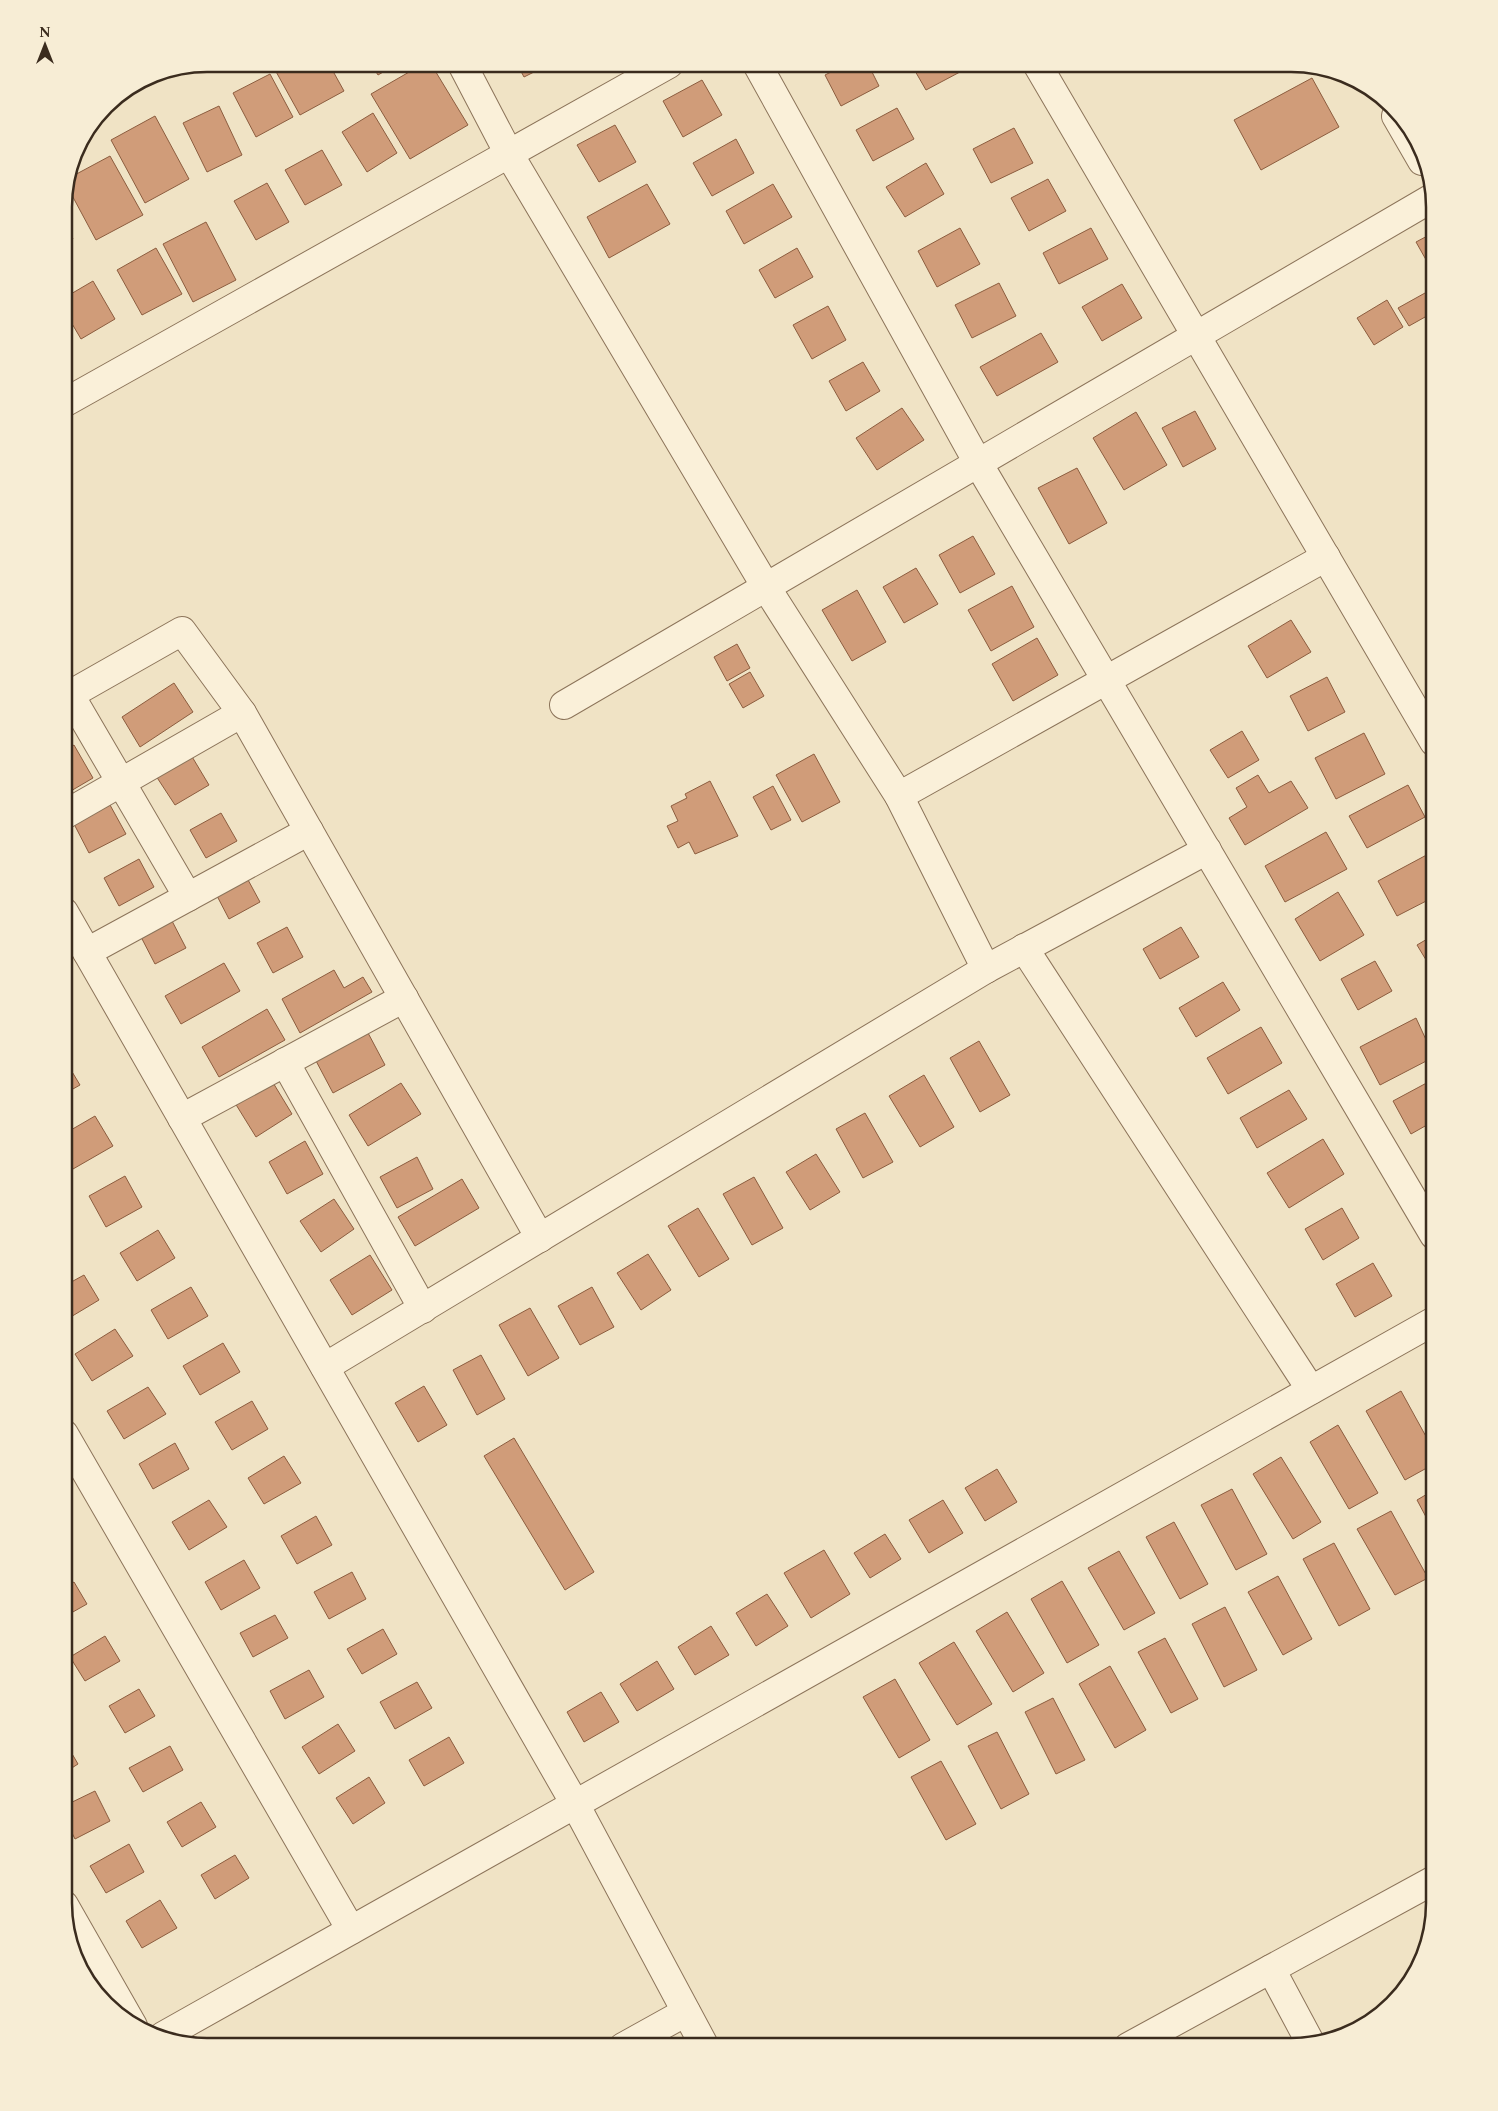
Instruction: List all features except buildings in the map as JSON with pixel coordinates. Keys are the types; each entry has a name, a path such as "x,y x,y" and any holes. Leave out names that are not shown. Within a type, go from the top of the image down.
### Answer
{"street":[{"path":"466,72 508,154 766,587 899,796 986,969"},
{"path":"73,398 654,72"},
{"path":"761,73 978,463 1426,1221"},
{"path":"1042,73 1426,728"},
{"path":"564,705 1425,202"},
{"path":"899,796 1326,557"},
{"path":"73,693 182,631 242,713 540,1238"},
{"path":"73,705 121,781 188,897"},
{"path":"73,810 242,713"},
{"path":"309,831 188,897 73,934 182,1118 575,1804 700,2038"},
{"path":"325,1367 986,969 1207,850"},
{"path":"1024,948 1311,1390"},
{"path":"182,1118 404,998"},
{"path":"285,1062 422,1309"},
{"path":"169,2033 1426,1325"},
{"path":"72,1448 351,1930"},
{"path":"1145,2038 1426,1890"},
{"path":"74,1923 124,2010"},
{"path":"1271,1970 1307,2037"},
{"path":"639,2038 686,2012"}]}
